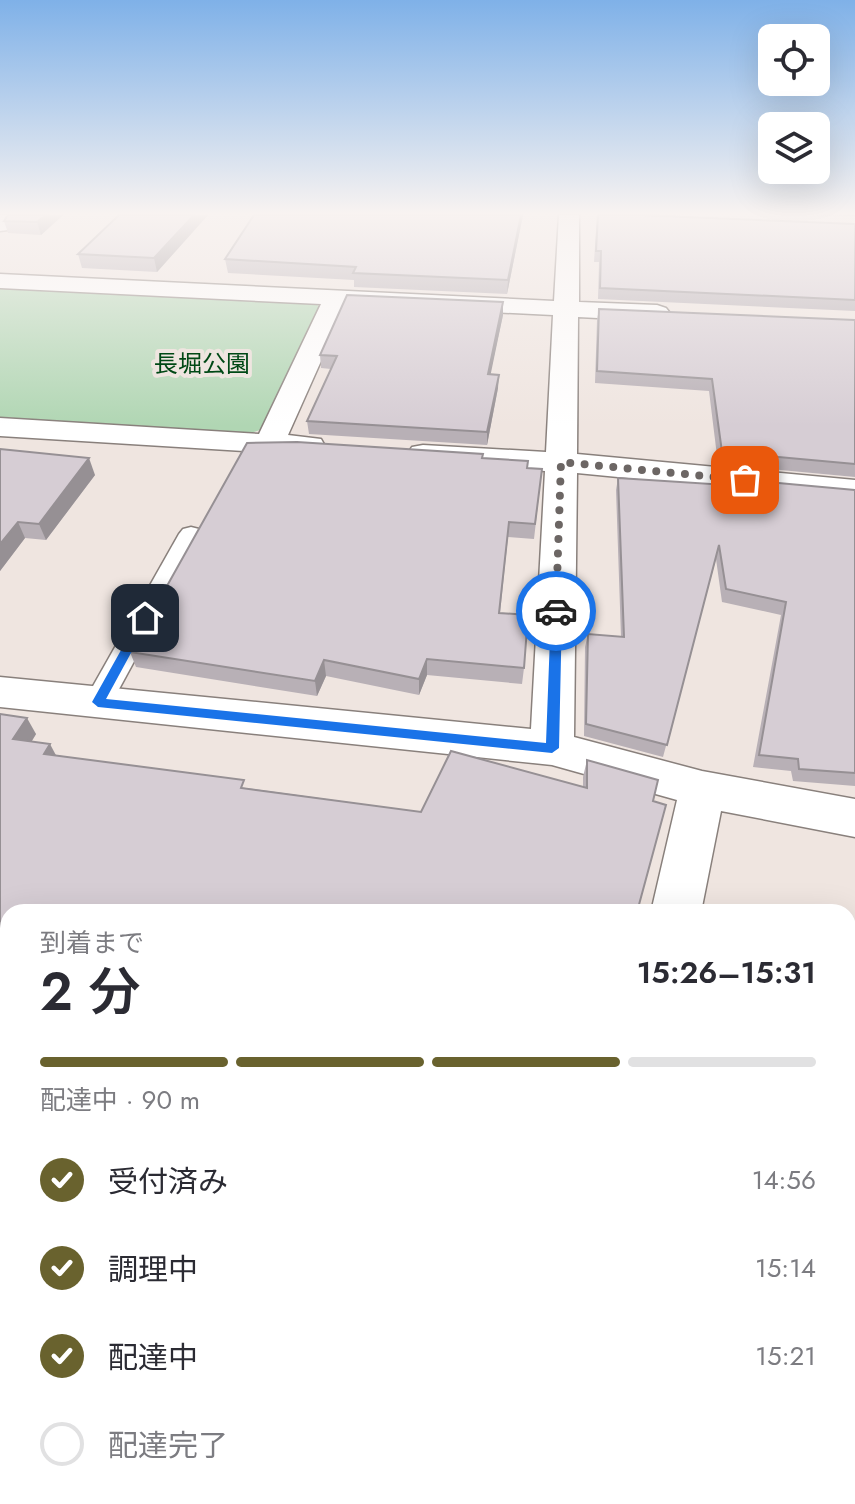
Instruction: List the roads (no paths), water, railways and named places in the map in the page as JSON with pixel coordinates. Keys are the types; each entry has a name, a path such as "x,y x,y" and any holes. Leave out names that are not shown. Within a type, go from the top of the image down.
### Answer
{"street":[{"path":"88,285 687,315"},
{"path":"552,748 567,285"},
{"path":"269,444 337,297"},
{"path":"0,427 346,449"},
{"path":"392,452 561,462 855,490"},
{"path":"0,692 552,748 702,789 855,818"},
{"path":"678,904 702,789"}],"lane":[{"path":"98,702 191,534"}],"park label":[{"name":"長堀公園","path":"202,364"}]}
